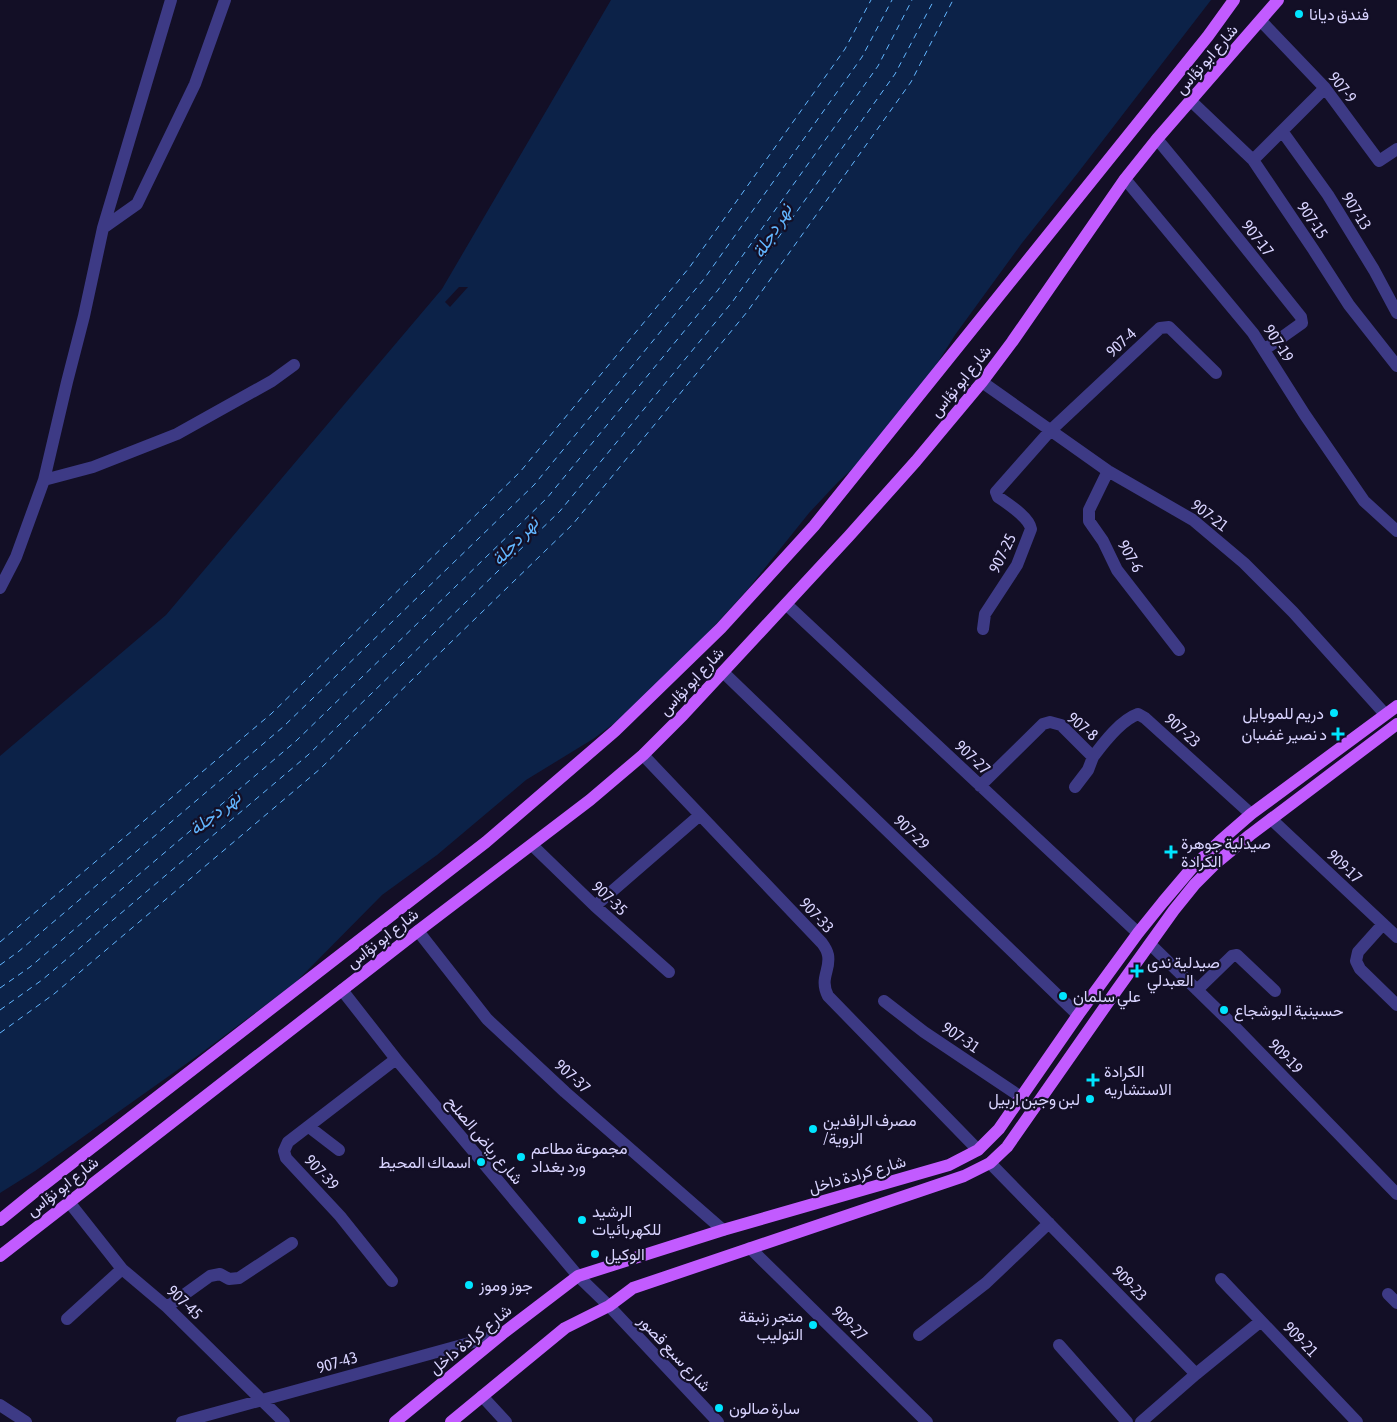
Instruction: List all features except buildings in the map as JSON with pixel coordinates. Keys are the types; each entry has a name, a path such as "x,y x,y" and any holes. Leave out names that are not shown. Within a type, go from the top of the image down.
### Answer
{"main road":[{"name":"شارع ابو نؤاس","path":"0,1220 486,842 615,731 721,628 814,526 1196,52 1234,0"},
{"name":"شارع ابو نؤاس","path":"0,1256 418,930 590,800 643,755 723,672 916,461 982,382 1012,342 1125,179 1157,139 1278,0"},
{"name":"شارع كرادة داخل","path":"395,1422 502,1334 578,1276 723,1230 949,1165 978,1150 999,1129 1078,1015 1138,933 1191,869 1251,814 1397,706"},
{"name":"شارع كرادة داخل","path":"451,1422 565,1328 609,1306 633,1288 964,1176 990,1163 1007,1148 1174,910 1195,884 1234,847 1397,725"}],"street":[{"path":"0,588 16,557 44,480 84,316 103,228 171,0"},
{"path":"103,228 137,204 195,84 225,0"},
{"name":"907-9","path":"1261,21 1325,88 1379,161 1397,149"},
{"path":"1253,160 1325,88"},
{"name":"907-15","path":"1191,100 1253,160 1349,305 1397,366"},
{"name":"907-13","path":"1282,132 1328,195 1374,270 1397,313"},
{"name":"907-17","path":"1157,139 1206,197 1301,317 1302,323 1264,350"},
{"name":"907-19","path":"1125,179 1253,333 1305,416 1364,501 1397,531"},
{"name":"907-4","path":"1050,431 1160,328 1169,327 1216,373"},
{"path":"44,480 93,468 177,434 272,381 294,364"},
{"name":"907-21","path":"982,382 1108,471 1193,520 1244,563 1293,612 1385,714"},
{"name":"907-25","path":"982,629 985,614 1017,565 1031,529 1030,524 1025,518 998,497 996,492 1050,431"},
{"name":"907-6","path":"1108,471 1089,510 1089,520 1103,541 1118,570 1179,650"},
{"name":"907-27","path":"786,604 1138,933"},
{"name":"907-29","path":"723,672 1078,1015"},
{"name":"907-23","path":"1093,757 1106,740 1130,717 1138,714 1145,718 1251,814"},
{"name":"907-8","path":"980,786 1043,724 1050,722 1061,725 1093,757 1088,770 1076,787"},
{"name":"907-33","path":"643,755 822,944 829,957 824,983 828,996 978,1150"},
{"path":"595,906 700,815"},
{"name":"909-17","path":"1271,818 1397,937"},
{"name":"907-35","path":"532,845 595,906 669,972"},
{"path":"1383,924 1358,952 1356,961 1360,969 1397,1005"},
{"name":"907-37","path":"418,930 487,1019 565,1092 723,1230"},
{"name":"909-19","path":"1150,944 1233,1025 1397,1194"},
{"path":"1197,990 1232,956 1237,955 1275,991"},
{"name":"شارع رياض الصلح","path":"342,990 396,1060 578,1276 609,1306"},
{"name":"907-31","path":"884,1001 924,1032 1021,1097"},
{"name":"907-39","path":"392,1281 340,1216 286,1158 284,1151 288,1142 396,1060"},
{"path":"309,1127 339,1150"},
{"name":"909-23","path":"990,1163 1196,1374"},
{"name":"907-45","path":"69,1202 122,1269 167,1307 284,1422"},
{"path":"919,1336 986,1283 1049,1223"},
{"path":"167,1307 210,1276 220,1274 229,1279 239,1278 292,1243"},
{"name":"909-27","path":"750,1248 927,1422"},
{"path":"67,1319 122,1269"},
{"name":"909-21","path":"1221,1279 1357,1422"},
{"name":"شارع سبع قصور","path":"609,1306 718,1422"},
{"path":"1141,1422 1261,1321"},
{"name":"907-43","path":"182,1422 502,1334"},
{"path":"1059,1345 1127,1422"},
{"path":"482,1396 506,1422"},
{"path":"0,1406 26,1422"}],"water":[{"name":"نهر دجلة","path":"611,0 1211,0 1022,243 955,335 923,386 859,463 809,513 748,589 698,644 627,714 593,739 526,780 437,855 382,895 295,983 200,1054 35,1171 0,1193 0,756 166,615 442,289"}],"pier":[{"path":"459,287 468,287 450,307 445,302"}],"ferry route":[{"path":"0,942 271,714 520,472 689,268 845,49 871,0"},
{"path":"0,965 18,952 283,727 534,485 704,279 862,57 892,0"},
{"path":"0,988 30,967 296,741 547,498 718,290 878,66 912,0"},
{"path":"0,1010 42,980 308,755 560,511 733,301 895,74 934,0"},
{"path":"0,1033 54,994 320,769 573,524 747,312 911,82 953,0"}],"place":[{"name":"فندق ديانا","path":"1299,14"},
{"name":"دريم للموبايل","path":"1334,713"},
{"name":"د نصير غضبان","path":"1338,734"},
{"name":"صيدلية جوهرة الكرادة","path":"1171,852"},
{"name":"صيدلية ندى العبدلي","path":"1137,971"},
{"name":"علي سلمان","path":"1063,996"},
{"name":"حسينية البوشجاع","path":"1224,1010"},
{"name":"الكرادة الاستشاريه","path":"1093,1080"},
{"name":"لبن وجبن اربيل","path":"1090,1099"},
{"name":"مصرف الرافدين /الزوية","path":"813,1129"},
{"name":"مجموعة مطاعم ورد بغداد","path":"521,1157"},
{"name":"اسماك المحيط","path":"481,1162"},
{"name":"الرشيد للكهربائيات","path":"582,1220"},
{"name":"الوكيل","path":"595,1254"},
{"name":"جوز وموز","path":"469,1285"},
{"name":"متجر زنبقة التوليب","path":"813,1325"},
{"name":"سارة صالون","path":"719,1408"}]}
